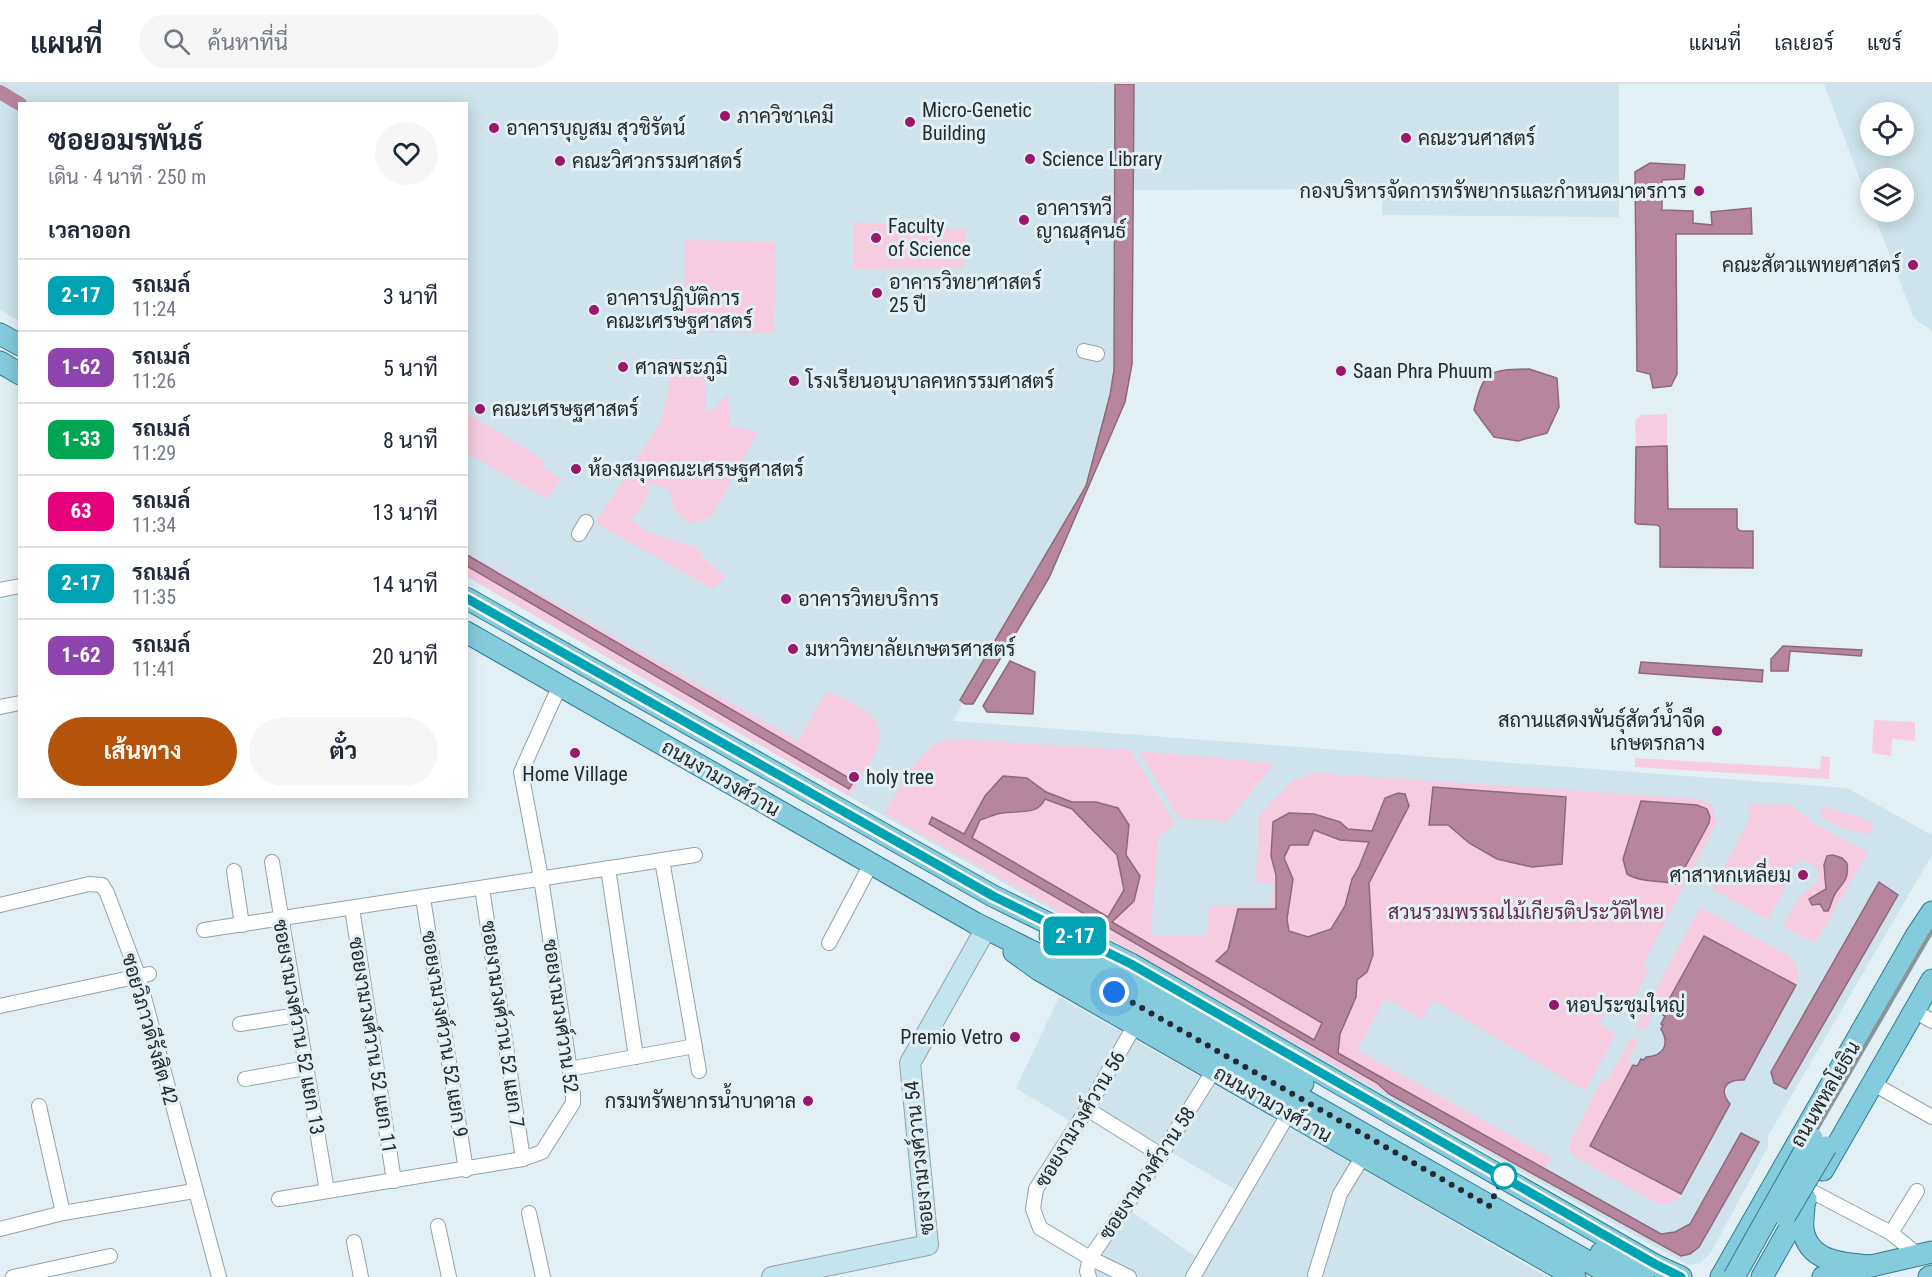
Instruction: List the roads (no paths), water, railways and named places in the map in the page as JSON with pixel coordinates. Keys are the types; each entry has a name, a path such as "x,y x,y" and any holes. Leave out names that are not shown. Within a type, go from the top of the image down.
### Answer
{"main road":[{"path":"0,334 18,344"},
{"path":"0,362 18,373"},
{"name":"ถนนงามวงศ์วาน","path":"468,599 993,896 1067,948 1654,1273 1681,1277"},
{"name":"ถนนงามวงศ์วาน","path":"468,633 980,927 1114,992 1615,1277"},
{"name":"ถนนพหลโยธิน","path":"1726,1274 1773,1185 1910,946 1932,912"},
{"name":"ถนนงามวงศ์วาน","path":"980,927 1039,970 1573,1277"},
{"name":"ถนนพหลโยธิน","path":"1749,1277 1932,928"},
{"name":"ถนนพหลโยธิน","path":"1726,1274 1819,1143 1932,962"},
{"name":"ถนนพหลโยธิน","path":"1762,1277 1872,1083 1923,1016 1932,980"},
{"path":"1773,1185 1769,1204 1770,1209 1777,1215 1791,1214 1808,1196"},
{"path":"1808,1196 1803,1228 1808,1243 1825,1259 1872,1266"},
{"path":"1823,1277 1925,1253"},
{"path":"1701,1277 1726,1274"}],"street":[{"path":"579,534 586,522"},
{"path":"0,590 18,586"},
{"name":"ซอยงามวงศ์วาน 52","path":"279,1199 523,1159 542,1152 573,1104 541,878 521,772 560,685"},
{"path":"0,707 18,703"},
{"path":"204,930 695,855"},
{"path":"662,860 699,1071"},
{"name":"ซอยงามวงศ์วาน 52 แยก 13","path":"272,862 327,1191"},
{"path":"829,943 871,864"},
{"path":"608,868 636,1057"},
{"path":"234,871 242,925"},
{"name":"ซอยวิภาวดีรังสิต 42","path":"0,905 89,885 102,885 107,893 143,974 194,1191 219,1277"},
{"name":"ซอยงามวงศ์วาน 52 แยก 7","path":"482,888 523,1159"},
{"name":"ซอยงามวงศ์วาน 52 แยก 9","path":"423,898 466,1170"},
{"name":"ซอยงามวงศ์วาน 52 แยก 11","path":"352,908 394,1181"},
{"name":"ซอยงามวงศ์วาน 54","path":"772,1277 928,1245 910,1063 980,927"},
{"path":"0,1005 143,974"},
{"path":"240,1024 297,1015"},
{"name":"ซอยงามวงศ์วาน 56","path":"1129,1277 1090,1258 1040,1228 1034,1209 1036,1189 1087,1109 1136,1025"},
{"path":"569,1069 695,1046"},
{"path":"245,1079 306,1068"},
{"name":"ซอยงามวงศ์วาน 58","path":"1089,1277 1090,1258 1161,1155 1214,1070"},
{"path":"1872,1083 1932,1117"},
{"path":"39,1106 63,1213"},
{"path":"1087,1109 1161,1155"},
{"path":"1193,1277 1288,1113"},
{"path":"1315,1275 1340,1194 1363,1156"},
{"path":"0,1229 63,1213 194,1191"},
{"path":"1891,1233 1917,1191"},
{"path":"1808,1196 1891,1233 1925,1253"},
{"path":"529,1213 543,1277"},
{"path":"438,1226 449,1277"},
{"path":"354,1242 361,1277"},
{"path":"13,1277 110,1256"}],"waterway":[{"path":"0,92 18,103"}],"railway":[{"path":"1731,1277 1932,931"}],"place":[{"name":"ภาควิชาเคมี","path":"725,116"},
{"name":"Micro-Genetic Building","path":"910,122"},
{"name":"อาคารบุญสม สุวชิรัตน์","path":"494,128"},
{"name":"คณะวนศาสตร์","path":"1406,138"},
{"name":"Science Library","path":"1030,159"},
{"name":"คณะวิศวกรรมศาสตร์","path":"560,161"},
{"name":"กองบริหารจัดการทรัพยากรและกำหนดมาตรการ","path":"1699,191"},
{"name":"อาคารทวี ญาณสุคนธ์","path":"1024,220"},
{"name":"Faculty of Science","path":"876,238"},
{"name":"คณะสัตวแพทยศาสตร์","path":"1913,265"},
{"name":"อาคารวิทยาศาสตร์ 25 ปี","path":"877,293"},
{"name":"อาคารปฏิบัติการ คณะเศรษฐศาสตร์","path":"594,310"},
{"name":"ศาลพระภูมิ","path":"623,367"},
{"name":"Saan Phra Phuum","path":"1341,371"},
{"name":"โรงเรียนอนุบาลคหกรรมศาสตร์","path":"794,381"},
{"name":"คณะเศรษฐศาสตร์","path":"480,409"},
{"name":"ห้องสมุดคณะเศรษฐศาสตร์","path":"576,469"},
{"name":"อาคารวิทยบริการ","path":"786,599"},
{"name":"มหาวิทยาลัยเกษตรศาสตร์","path":"793,649"},
{"name":"สถานแสดงพันธุ์สัตว์น้ำจืด เกษตรกลาง","path":"1717,731"},
{"name":"Home Village","path":"575,753"},
{"name":"holy tree","path":"854,777"},
{"name":"ศาสาหกเหลี่ยม","path":"1803,875"},
{"name":"หอประชุมใหญ่","path":"1554,1005"},
{"name":"Premio Vetro","path":"1015,1037"},
{"name":"กรมทรัพยากรน้ำบาดาล","path":"808,1101"}],"park label":[{"name":"สวนรวมพรรณไม้เกียรติประวัติไทย","path":"1526,912"}]}
